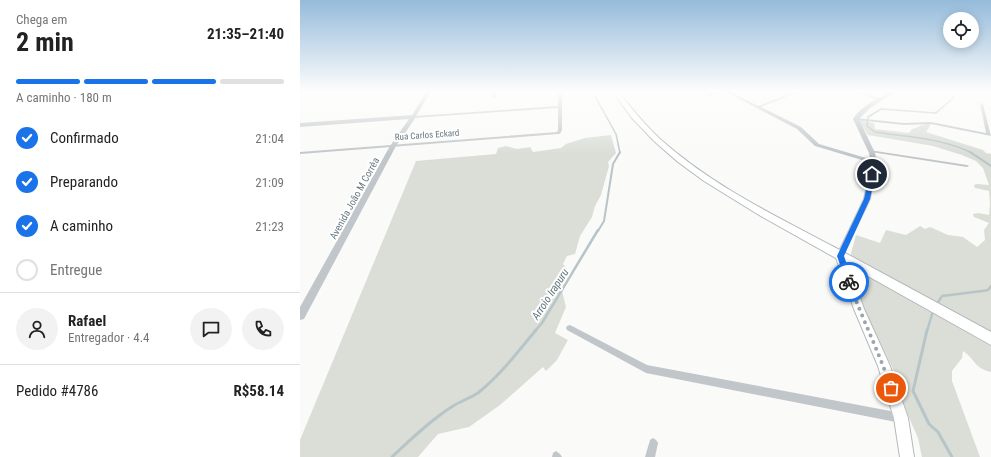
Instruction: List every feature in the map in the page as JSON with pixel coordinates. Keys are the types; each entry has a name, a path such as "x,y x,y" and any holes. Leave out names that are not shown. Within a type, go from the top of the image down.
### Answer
{"main road":[{"path":"631,112 639,123 672,154 732,195 991,339"},
{"path":"840,256 859,309 884,366 901,418 906,457"}],"street":[{"name":"Avenida João M Corrêa","path":"300,316 393,146 416,112"},
{"path":"300,125 482,112"},
{"name":"Rua Carlos Eckard","path":"300,153 556,134 560,132 560,112"},
{"path":"769,112 799,128 817,145 874,162"},
{"path":"856,119 862,112"},
{"path":"856,119 910,125 927,122 990,135 983,112"},
{"path":"840,256 867,199 874,162 871,151 856,119"},
{"path":"871,151 967,166"},
{"path":"570,328 646,369 901,418"},
{"path":"650,457 653,443"}],"shaded area":[{"path":"859,120 874,123 875,129 909,133 912,129 926,124 931,124 926,132 983,150 986,153 991,154 991,333 851,257 856,235 880,243 886,230 906,235 920,226 925,229 930,227 948,235 963,237 977,247 985,240 984,230 989,223 974,217 973,214 978,213 989,215 989,191 975,188 974,185 989,185 983,168 976,161 933,146 868,135"},
{"path":"611,135 616,153 608,162 609,166 601,195 595,206 592,217 580,236 575,254 567,256 563,264 567,269 561,287 566,307 555,333 568,340 557,360 546,371 543,367 500,405 469,427 438,434 418,457 300,457 300,440 416,161 496,154 498,148 506,146 517,149 530,147 533,152 561,148 566,144 585,138"},
{"path":"857,273 870,277 991,346 991,372 978,366 963,351 962,358 952,371 952,381 980,457 922,457 918,438 907,413 893,369 860,300 854,279"}],"waterway":[{"name":"Arroio Irapuru","path":"604,112 616,134 620,152"},
{"path":"876,112 868,117 867,126 875,132 937,141 970,152"},
{"path":"927,112 937,112"},
{"name":"Arroio Irapuru","path":"598,231 604,221 613,164 620,152"},
{"path":"970,152 991,166"},
{"name":"Arroio Irapuru","path":"535,331 542,323 598,230"},
{"path":"937,304 942,296 988,290 991,286"},
{"path":"927,331 933,311"},
{"name":"Arroio Irapuru","path":"392,457 437,417 453,406 478,393 494,379 536,330"},
{"path":"927,330 913,391 929,424 938,432 952,457"}],"way so far":[{"path":"849,282 884,366 891,388"}],"route":[{"path":"849,282 840,256 867,199 872,174"}]}
